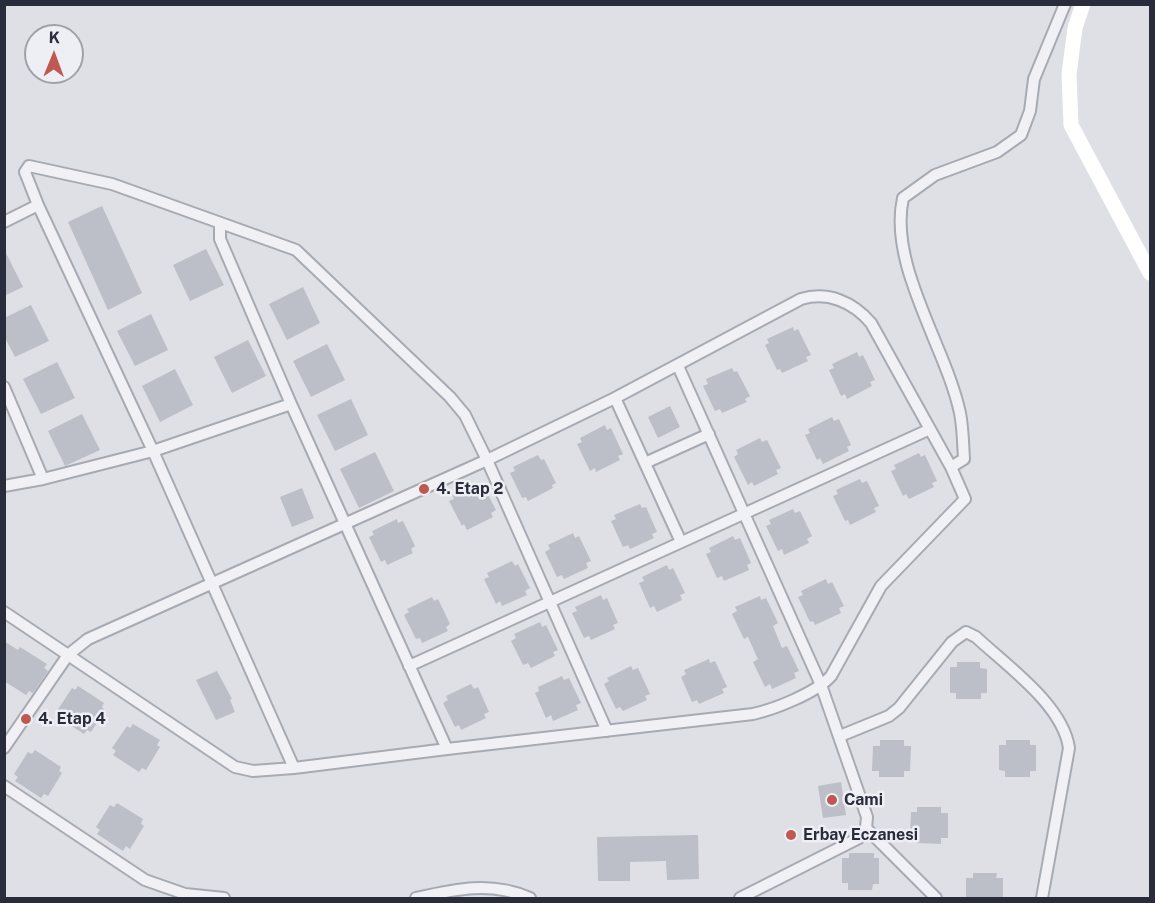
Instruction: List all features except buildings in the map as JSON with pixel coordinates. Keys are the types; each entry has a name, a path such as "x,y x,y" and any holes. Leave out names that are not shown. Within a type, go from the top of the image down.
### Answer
{"street":[{"path":"951,467 964,459 959,413 905,260 899,217 903,198 935,175 997,152 1021,135 1030,111 1034,79 1065,4"},
{"path":"1083,4 1075,28 1069,74 1071,125 1150,273"},
{"path":"294,768 153,451 38,205 25,172 29,166 112,184 296,250 450,398 465,415 487,460 607,731"},
{"path":"4,222 38,205"},
{"path":"220,223 220,239 291,404 447,749"},
{"path":"4,612 68,655 235,767 253,771 294,768 753,714 775,708 821,685 831,676 881,586 965,499 951,467 928,430 871,323 862,313 839,299 825,296 801,299 678,366 487,460 88,639 68,655 4,748"},
{"path":"678,366 821,685 867,817 866,828 860,838 740,898"},
{"path":"4,387 44,479"},
{"path":"615,398 681,542"},
{"path":"4,486 44,479 153,451 291,404"},
{"path":"410,666 928,430"},
{"path":"645,464 709,434"},
{"path":"840,736 889,716 899,708 952,642 966,632 976,637 1056,714 1067,732 1067,759 1042,898"},
{"path":"4,786 145,880 185,894 224,898"},
{"path":"866,828 936,898"},
{"path":"416,898 472,887 506,890 530,898"}],"place":[{"name":"4. Etap 2","path":"424,489"},
{"name":"4. Etap 4","path":"26,719"},
{"name":"Cami","path":"832,800"},
{"name":"Erbay Eczanesi","path":"791,835"}]}
